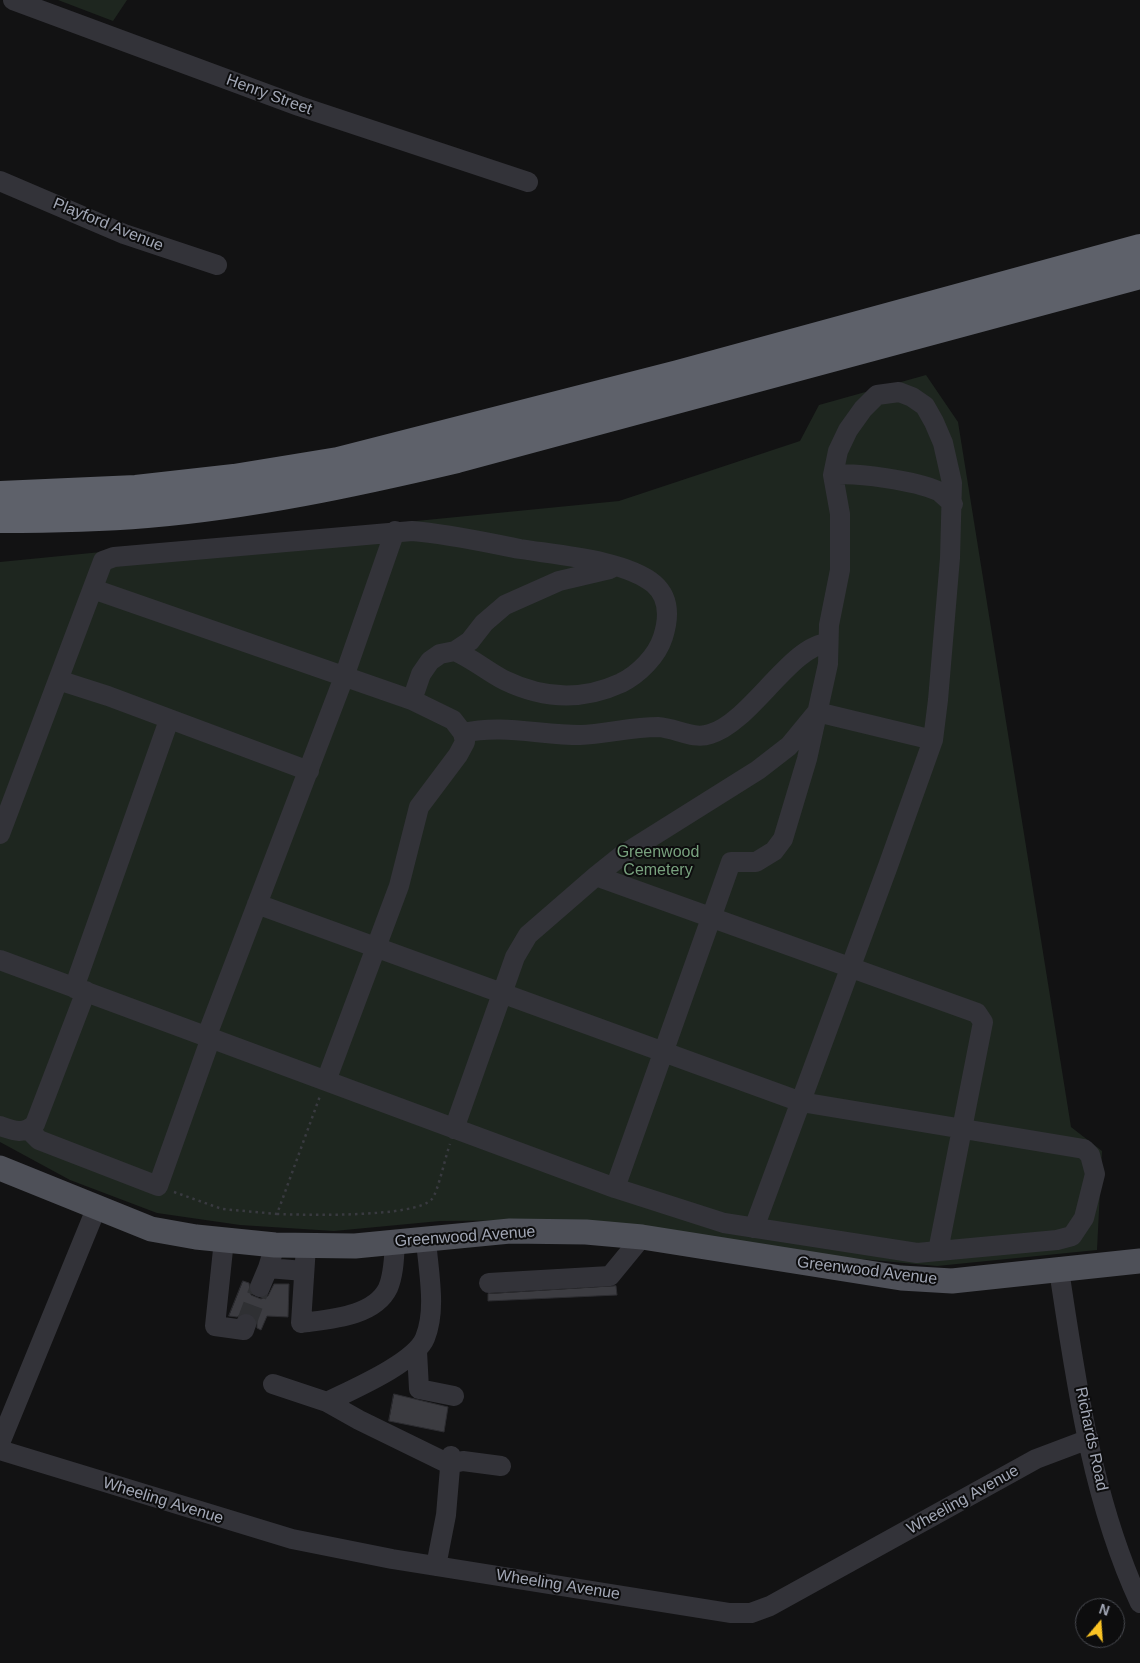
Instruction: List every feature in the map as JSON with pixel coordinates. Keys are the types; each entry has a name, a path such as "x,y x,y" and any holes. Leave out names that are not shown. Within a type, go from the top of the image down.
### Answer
{"highway":[{"path":"0,519 148,514 270,498 349,484 457,460 915,322 1016,294 1140,248"},
{"path":"1016,294 1140,275"},
{"path":"0,495 136,489 234,478 338,461 678,374 915,322"}],"main road":[{"name":"Greenwood Avenue","path":"0,1168 96,1209 151,1229 224,1240 272,1256 306,1246 355,1246 510,1231 586,1232 642,1237 901,1278 952,1281 1140,1261"}],"street":[{"name":"Henry Street","path":"13,0 305,108 528,182"},
{"name":"Playford Avenue","path":"0,181 124,234 217,266"},
{"path":"615,1188 731,862 756,862 774,851 783,839 807,759 828,664 828,642 840,570 840,514 833,476 838,451 848,430 862,408 877,395 899,392 912,396 925,406 934,422 952,483 953,504 938,700 933,740 754,1228"},
{"path":"833,476 846,473 922,486 940,492 953,504"},
{"path":"0,1126 12,1131 29,1130 39,1140 158,1186 209,1043 209,1030 309,771 395,531"},
{"path":"0,834 103,561 114,557 395,531 450,534 619,566 653,584 662,593 668,608 668,621 663,639 654,655 626,680 590,694 568,697 549,695 505,680 472,658 455,651"},
{"path":"412,700 421,674 430,661 440,654 455,651 470,641 484,623 505,605 559,582 619,566"},
{"path":"92,589 412,700 453,720 463,733 465,742 458,755 419,808 399,886 326,1080"},
{"path":"463,733 483,728 556,735 594,735 634,727 663,728 689,735 710,734 726,726 752,704 806,650 818,643 828,642"},
{"path":"58,680 309,771"},
{"path":"817,712 933,740"},
{"path":"454,1129 515,958 528,935 621,856 758,770 789,746 817,712"},
{"path":"29,1130 39,1117 169,720"},
{"path":"789,746 807,759"},
{"path":"596,876 711,919 978,1012 983,1022 938,1251"},
{"path":"0,960 454,1129 615,1188 698,1216 754,1228 917,1253 1057,1240 1072,1236 1084,1218 1094,1183 1094,1164 1090,1155 1084,1150 801,1102 501,995 257,904"},
{"path":"0,1443 96,1209"},
{"path":"489,1283 610,1276 642,1237"},
{"path":"327,1402 386,1372 417,1351 425,1338 430,1314 426,1239"},
{"path":"224,1240 215,1326 244,1330 246,1324"},
{"path":"306,1246 301,1323 341,1318 364,1309 380,1298 388,1288 393,1271 395,1242"},
{"path":"260,1287 272,1256 304,1271"},
{"name":"Richards Road","path":"1059,1270 1089,1440 1112,1531 1140,1603"},
{"path":"417,1351 419,1389 454,1396"},
{"path":"273,1384 327,1402 359,1420 450,1460 501,1466"},
{"name":"Wheeling Avenue","path":"0,1450 292,1540 436,1566 730,1613 751,1613 792,1594 1036,1459 1089,1440"},
{"path":"436,1566 446,1515 450,1460"}],"path":[{"path":"277,1214 326,1080"},
{"path":"158,1186 222,1209 277,1214 337,1216 420,1207 432,1199 454,1129"}],"green space":[{"path":"58,0 127,0 113,21"},
{"name":"Greenwood Cemetery","path":"926,375 958,422 1071,1127 1102,1151 1097,1250 937,1266 839,1257 552,1220 440,1221 334,1231 240,1225 157,1213 70,1180 0,1142 0,562 619,501 800,441 819,405"}],"building":[{"path":"243,1281 249,1283 251,1295 261,1299 268,1296 274,1284 289,1284 288,1317 267,1316 261,1330 257,1328 257,1321 250,1313 243,1313 237,1317 229,1316"},
{"path":"616,1286 617,1295 488,1301 488,1294"},
{"path":"394,1394 448,1407 444,1432 389,1421"}],"tunnel":[{"path":"246,1324 260,1287"}]}
